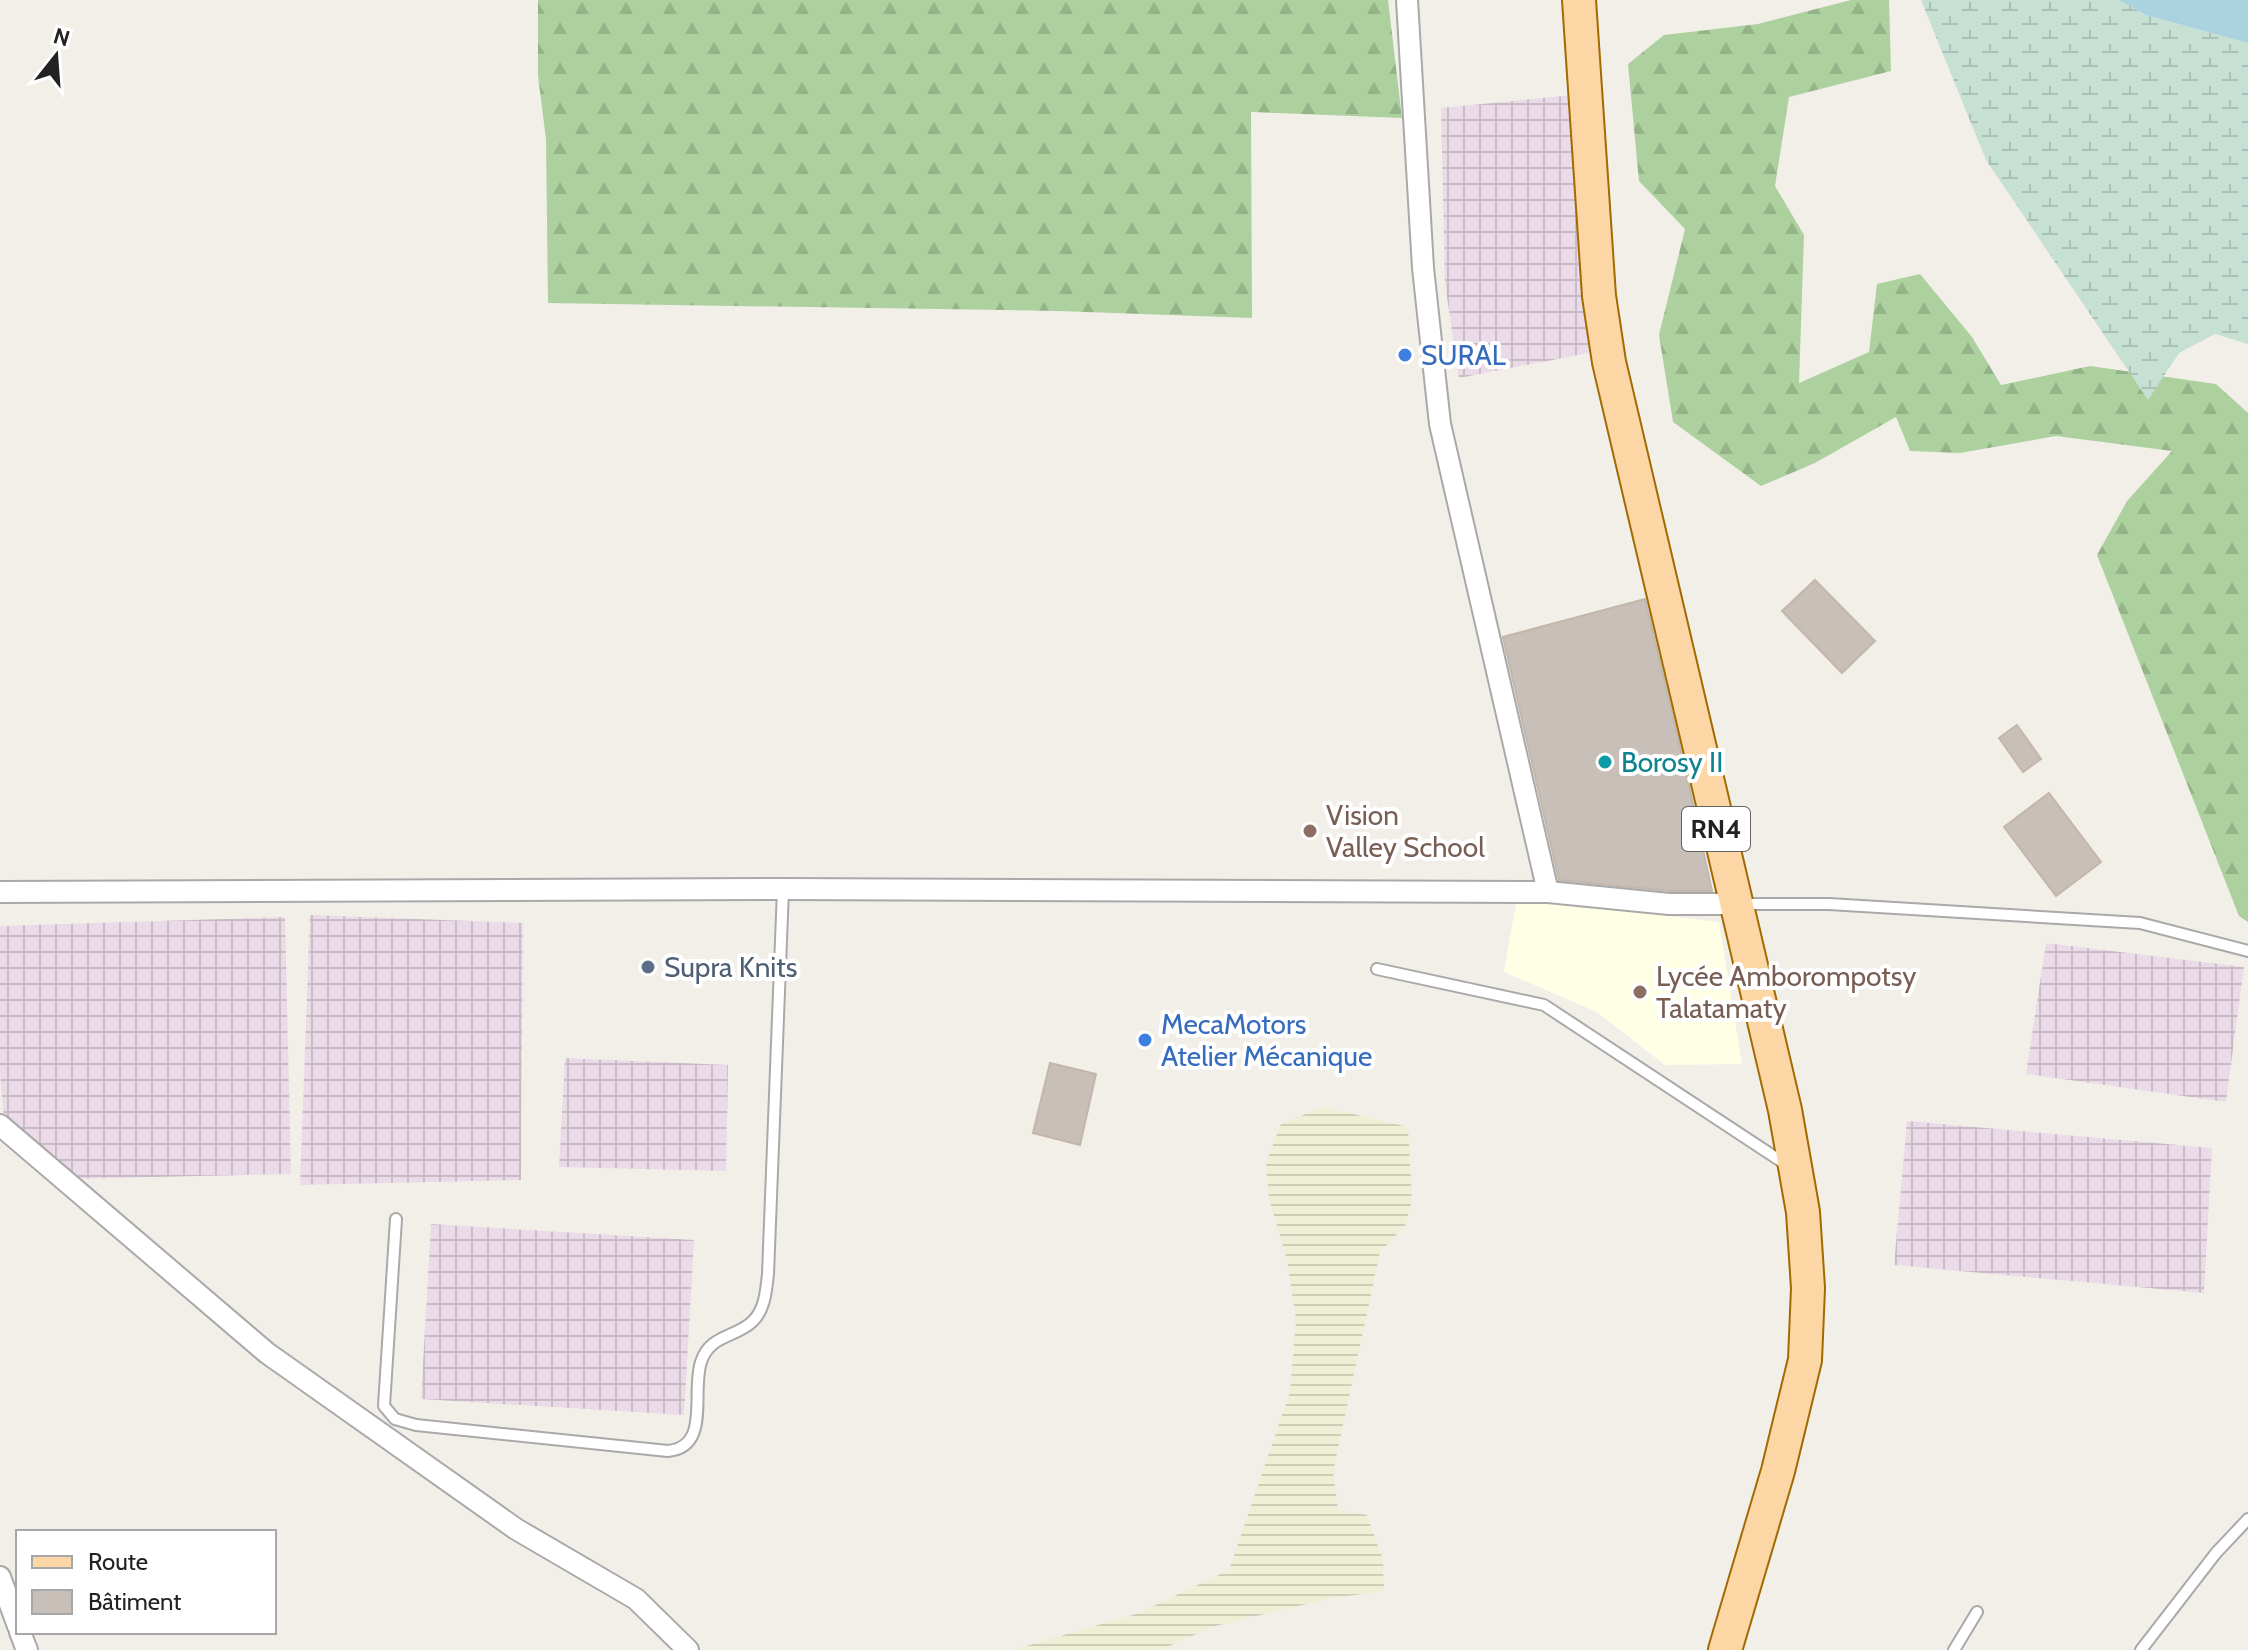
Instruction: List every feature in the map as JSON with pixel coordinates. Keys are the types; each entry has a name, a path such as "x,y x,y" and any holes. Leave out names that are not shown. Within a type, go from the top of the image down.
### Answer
{"main road":[{"name":"RN4","path":"1579,0 1599,296 1609,362 1734,904 1785,1110 1803,1212 1808,1288 1805,1360 1778,1471 1725,1650"}],"street":[{"path":"1407,0 1423,268 1440,424 1548,892"},
{"path":"0,892 783,889 1548,892 1683,905 1734,904"},
{"path":"0,1125 267,1353 516,1529 636,1599 688,1650"},
{"path":"0,1577 16,1621"}],"lane":[{"path":"396,1219 384,1406 395,1419 432,1427 683,1450 692,1441 696,1422 701,1360 712,1342 752,1323 763,1306 768,1274 783,889"},
{"path":"1734,904 1829,904 2140,923 2248,951"},
{"path":"1377,969 1544,1005 1796,1171"},
{"path":"2141,1650 2216,1553 2248,1519"},
{"path":"1954,1650 1977,1612"}],"shaded area":[{"path":"1573,95 1599,351 1459,378 1445,284 1441,108"},
{"name":"Lycée Amborompotsy Talatamaty","path":"1517,898 1719,922 1742,1064 1665,1065 1597,1012 1504,972"},
{"path":"310,915 523,923 521,1180 300,1185"},
{"path":"285,917 291,1174 64,1179 5,1129 0,1074 0,926"},
{"path":"2046,943 2244,967 2226,1102 2026,1074"},
{"path":"565,1058 728,1065 726,1171 559,1167"},
{"path":"1323,1107 1408,1127 1412,1201 1405,1226 1380,1252 1333,1472 1338,1510 1367,1515 1383,1560 1384,1591 1332,1598 1215,1626 1160,1650 1013,1650 1139,1613 1229,1570 1290,1392 1296,1319 1287,1260 1269,1198 1266,1163 1281,1124"},
{"path":"1907,1121 2212,1148 2204,1293 1894,1265"},
{"path":"431,1224 694,1240 684,1415 421,1399"}],"green space":[{"path":"538,0 1388,0 1402,118 1251,112 1252,318 1058,311 548,303 546,139 538,76"},
{"path":"1851,0 1889,0 1891,71 1789,97 1775,186 1804,235 1799,383 1869,352 1877,284 1920,274 1972,337 2001,385 2090,366 2216,384 2248,413 2248,922 2239,916 2097,555 2127,501 2172,451 2056,436 1960,453 1910,451 1896,417 1815,463 1761,486 1673,422 1659,335 1685,229 1639,181 1628,64 1664,35 1758,24"},
{"path":"1921,0 2119,0 2146,15 2248,43 2248,344 2215,334 2179,353 2148,400 1986,160"}],"water":[{"path":"2119,0 2248,0 2248,43 2146,15"}],"building":[{"path":"1815,580 1875,641 1842,673 1782,611"},
{"name":"Borosy II","path":"1645,599 1712,891 1670,891 1559,880 1503,637"},
{"path":"2017,725 2041,759 2023,772 1999,738"},
{"path":"2049,793 2101,862 2056,896 2004,827"},
{"path":"1050,1063 1096,1074 1080,1145 1033,1133"}],"place":[{"name":"SURAL","path":"1405,355"},
{"name":"Borosy II","path":"1605,762"},
{"name":"Vision Valley School","path":"1310,831"},
{"name":"Supra Knits","path":"648,967"},
{"name":"Lycée Amborompotsy Talatamaty","path":"1640,992"},
{"name":"MecaMotors Atelier Mécanique","path":"1145,1040"}]}
